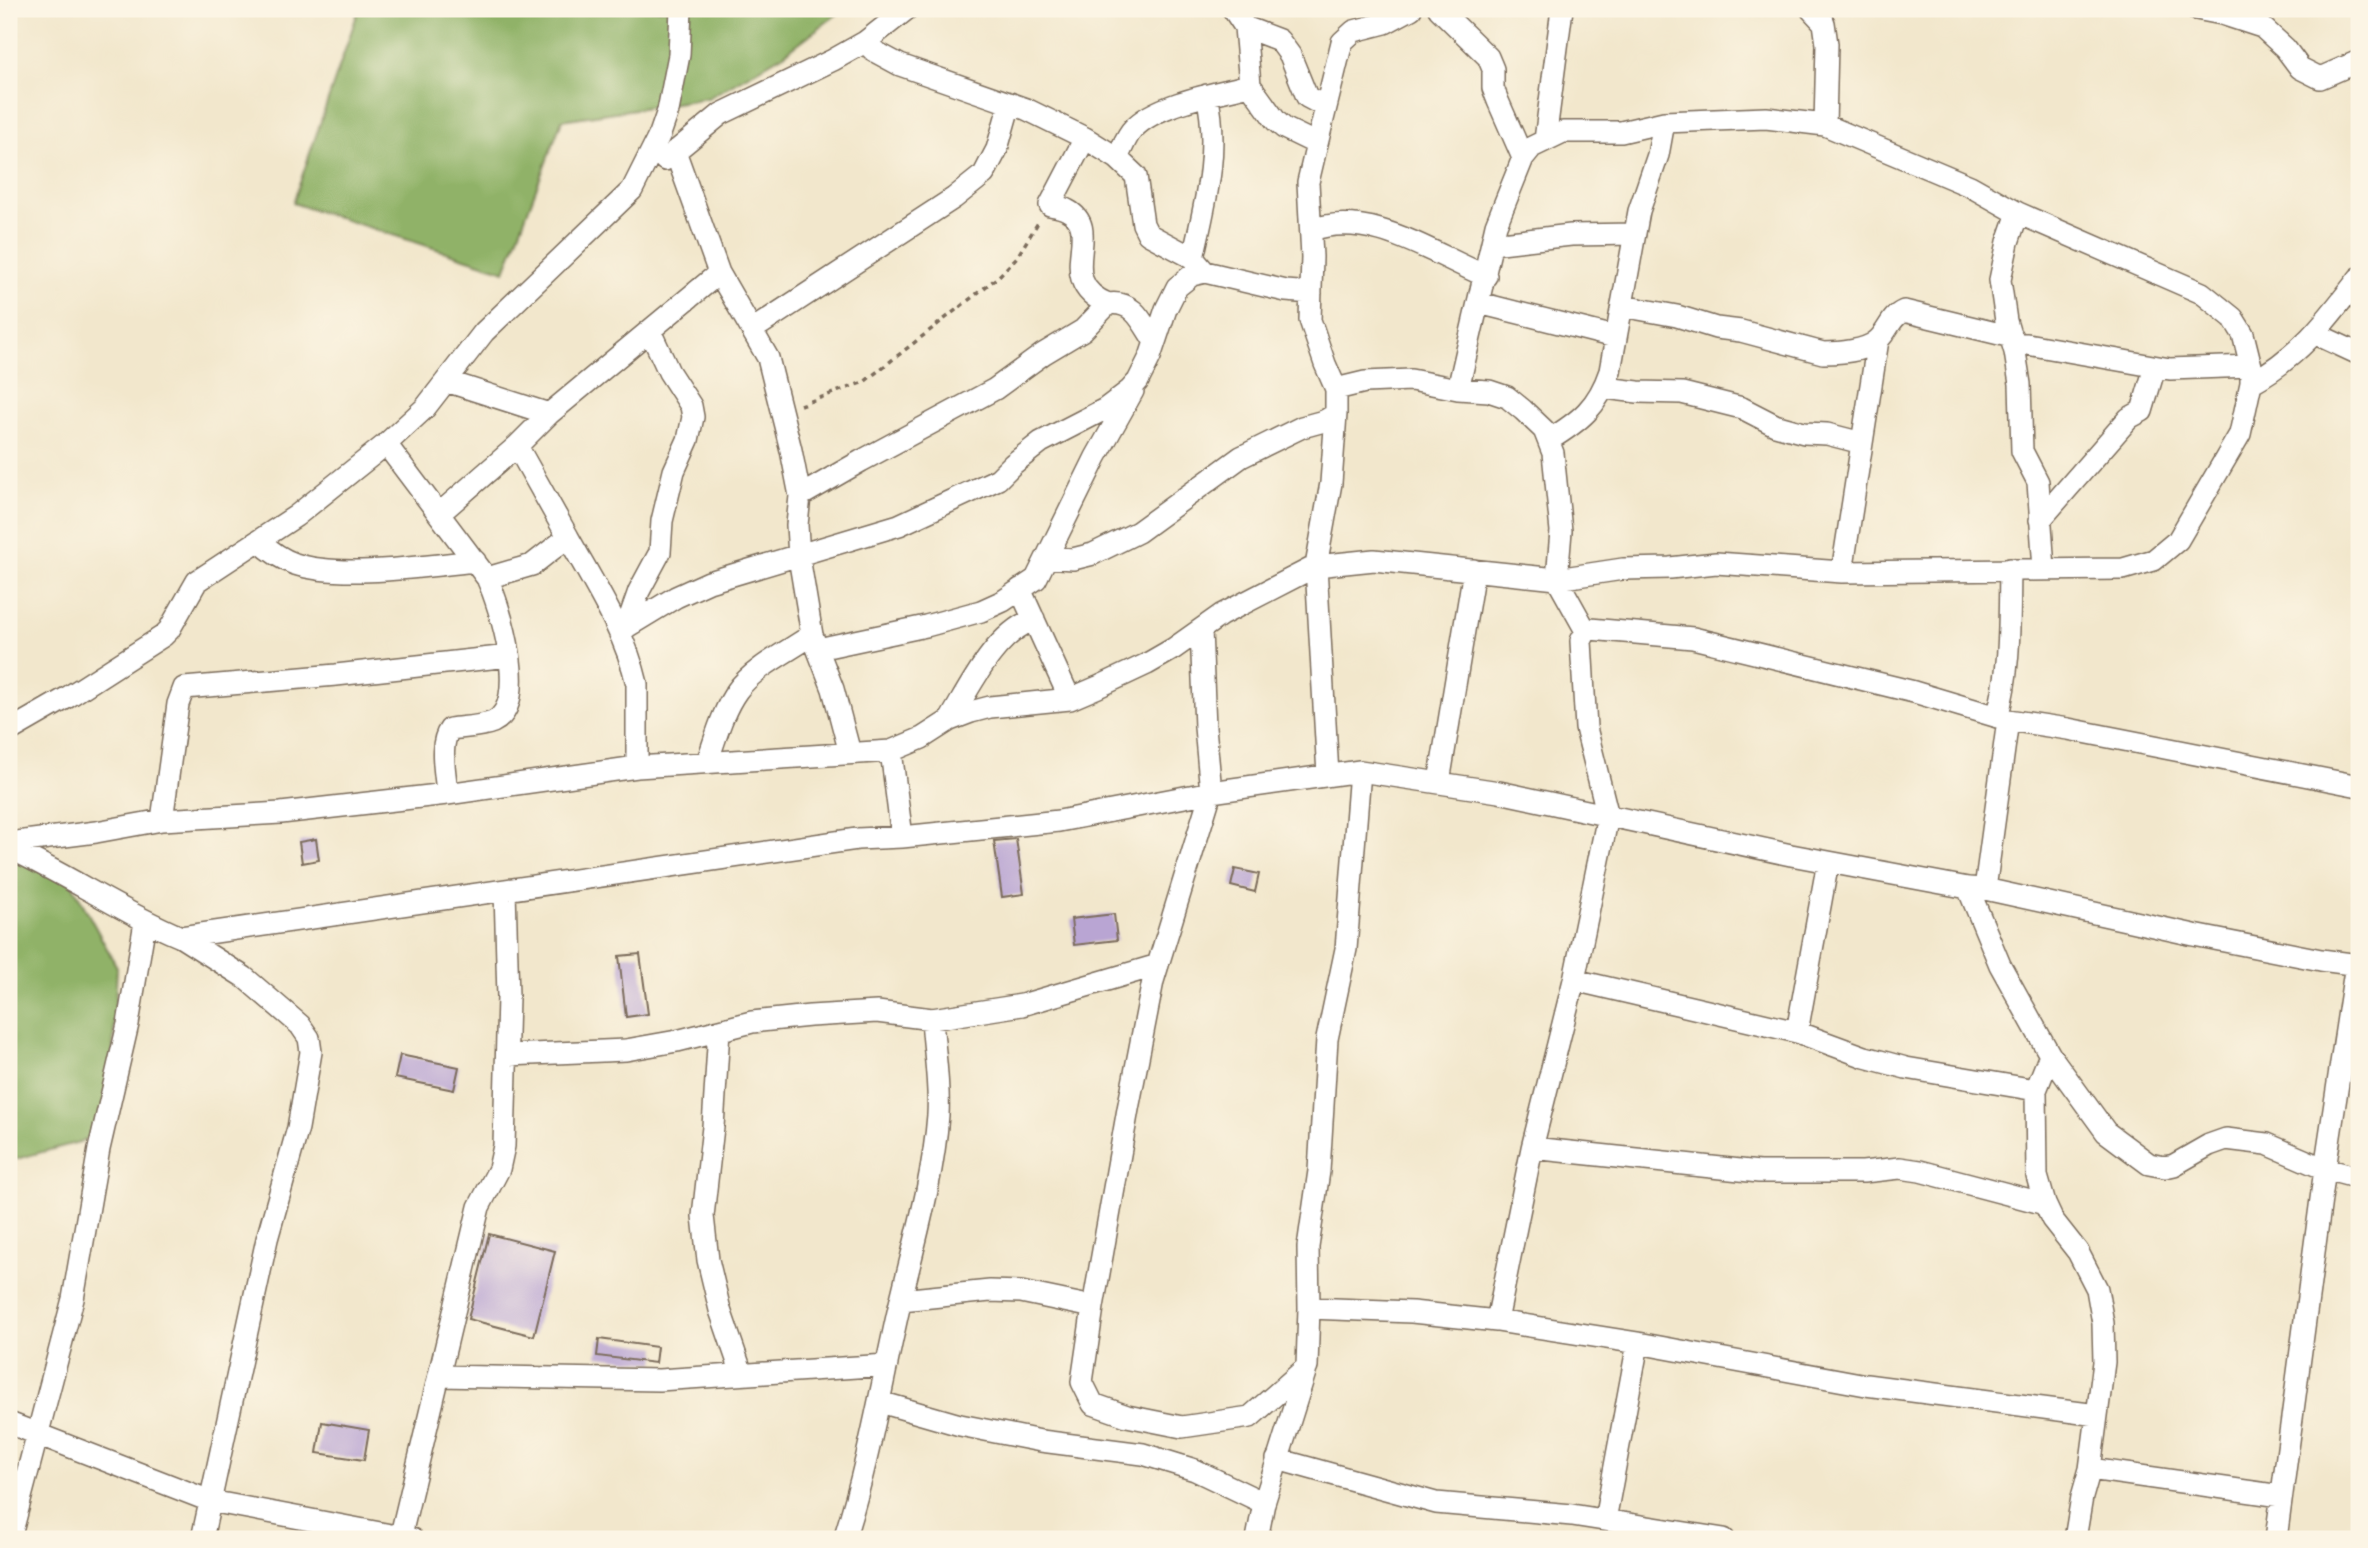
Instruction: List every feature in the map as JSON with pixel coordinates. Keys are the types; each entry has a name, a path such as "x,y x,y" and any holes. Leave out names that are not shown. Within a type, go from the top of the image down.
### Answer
{"street":[{"path":"632,190 660,134 668,111 679,55 681,9"},
{"path":"9,731 163,636 197,581 296,516 386,444 425,408 484,332 632,190 721,114 792,82 865,42 907,9"},
{"path":"1220,9 1279,40 1290,55 1307,97 1326,107"},
{"path":"1328,775 1316,566 1331,483 1336,389 1310,320 1311,230 1308,182 1342,42 1354,31 1385,23 1412,9"},
{"path":"1545,141 1562,9"},
{"path":"1811,9 1824,23 1827,44 1825,125"},
{"path":"2196,9 2222,13 2262,27 2285,48 2300,68 2319,78 2359,61"},
{"path":"1449,12 1488,57 1493,69 1493,88 1523,158"},
{"path":"1239,19 1250,85 1276,121 1284,128 1317,144"},
{"path":"865,42 874,51 900,65 1010,103 1085,138 1117,158 1136,176 1147,234 1199,265 1286,291 1311,293"},
{"path":"1117,158 1132,129 1154,113 1206,95 1250,85"},
{"path":"707,762 727,707 738,688 758,671 815,642 926,626 981,611 1003,601 1036,579 1096,457 1138,381 1177,287 1192,275 1199,265 1211,171 1212,117 1206,95"},
{"path":"752,330 954,198 984,174 997,149 1010,103"},
{"path":"9,846 162,820 281,813 447,794 637,767 891,751 922,738 950,720 990,707 1070,699 1147,664 1222,615 1316,566 1374,560 1557,579 1623,569 1716,563 1842,572 2123,569 2154,560 2178,540 2240,434 2251,374 2242,334 2233,318 2202,293 2018,214 1970,186 1825,125 1766,118 1664,122 1621,132 1563,132 1532,147 1523,158 1496,225 1458,389"},
{"path":"1549,440 1573,426 1589,412 1605,388 1639,211 1658,155 1664,122"},
{"path":"1085,138 1050,205 1069,211 1077,220 1083,235 1080,262 1082,286 1094,298 1108,304 1123,303 1138,314 1155,342"},
{"path":"675,151 719,273 768,358 800,496 797,526 799,557 815,642 833,689 850,753"},
{"path":"2018,214 2008,242 2000,281 2020,384 2022,451 2038,482 2044,569"},
{"path":"1311,230 1334,225 1363,227 1396,234 1486,276"},
{"path":"1492,244 1571,234 1635,233"},
{"path":"439,514 517,446 549,414 719,273"},
{"path":"1842,572 1878,340 1892,320 1904,310 2027,344 2170,369 2251,374 2275,370 2315,334 2359,278"},
{"path":"1479,303 1615,337"},
{"path":"800,496 995,389 1083,330 1108,304"},
{"path":"1622,306 1677,316 1823,353 1865,346 1878,340"},
{"path":"623,630 639,591 660,552 662,521 674,471 692,429 691,407 668,372 649,331"},
{"path":"2315,334 2359,354"},
{"path":"2040,520 2129,418 2142,411 2155,366"},
{"path":"1336,389 1365,382 1410,380 1458,389 1489,391 1507,397 1544,430 1553,453 1561,531 1557,579 1586,631"},
{"path":"446,381 549,414"},
{"path":"623,630 676,597 709,582 899,525 998,479 1041,442 1105,409 1138,381"},
{"path":"1605,388 1682,393 1742,408 1775,425 1862,443"},
{"path":"1047,557 1073,559 1093,554 1138,532 1241,457 1302,427 1324,421 1336,414"},
{"path":"386,444 481,569 496,598 509,656 510,697 506,710 493,722 450,729 447,732 444,750 447,794"},
{"path":"517,446 623,630 637,684 637,767"},
{"path":"259,541 277,556 295,564 326,570 481,569 532,565 568,537"},
{"path":"2010,569 2006,667 2001,704 2003,719 1976,889 2000,965 2050,1055 2106,1132 2149,1164 2165,1167 2174,1165 2209,1144 2226,1139 2267,1144 2325,1169 2359,1178"},
{"path":"1440,782 1474,570"},
{"path":"1020,589 1070,699"},
{"path":"950,720 1003,640 1021,624 1034,619"},
{"path":"1497,1321 1532,1148 1574,980 1608,816 1586,728 1581,641 1586,631 1590,629 1693,638 1914,692 2003,719 2068,729 2359,786"},
{"path":"1201,630 1211,792 1158,965 1128,1109 1082,1382 1093,1404 1127,1416 1182,1427 1250,1418 1307,1366"},
{"path":"162,820 178,704 184,688 509,656"},
{"path":"891,751 902,837"},
{"path":"1257,1539 1264,1503 1307,1366 1308,1247 1319,1171 1327,1040 1346,949 1360,771"},
{"path":"181,937 857,839 1059,821 1211,792 1360,771 1499,792 1828,862 1976,889 2321,960 2358,964 2325,1169 2281,1496 2278,1538"},
{"path":"9,846 145,922 181,937 244,977 300,1026 309,1038 311,1052 298,1128 267,1239 202,1539"},
{"path":"1797,1032 1828,862"},
{"path":"9,1423 211,1501 405,1538 439,1376 479,1207 499,1169 504,1146 508,1055 505,891"},
{"path":"10,1539 73,1299 99,1149 128,1024 145,922"},
{"path":"508,1055 626,1050 677,1041 751,1022 877,1012 932,1019 1022,1005 1158,965"},
{"path":"1574,980 1797,1032 1906,1068 2036,1090"},
{"path":"844,1539 859,1492 926,1199 938,1115 932,1019"},
{"path":"719,1030 704,1216 708,1260 720,1310 742,1374"},
{"path":"2050,1055 2036,1090 2037,1176 2052,1219 2077,1252 2097,1289 2103,1323 2104,1362 2090,1469 2075,1539"},
{"path":"1532,1148 1759,1172 1863,1172 1900,1168 2045,1203"},
{"path":"901,1300 990,1291 1021,1293 1093,1307"},
{"path":"1309,1308 1412,1312 1497,1321 1638,1343 1866,1385 2097,1415"},
{"path":"1605,1520 1638,1343"},
{"path":"439,1376 659,1380 887,1365"},
{"path":"880,1402 987,1431 1143,1454 1195,1470 1264,1503"},
{"path":"1277,1459 1436,1503 1572,1515 1724,1539"},
{"path":"2090,1469 2281,1496"}],"path":[{"path":"782,411 864,382 998,277 1017,257 1050,205"}],"green space":[{"path":"359,9 844,9 784,54 708,98 562,120 505,271 293,203"},
{"path":"9,855 71,882 117,967 109,1134 9,1161"}],"building":[{"path":"316,839 319,860 302,863 299,842"},
{"path":"1016,839 1024,894 1002,897 994,841"},
{"path":"1235,869 1259,874 1255,892 1231,886"},
{"path":"1114,914 1117,940 1074,945 1071,919"},
{"path":"640,954 648,1014 626,1017 619,956"},
{"path":"400,1055 459,1067 454,1090 395,1078"},
{"path":"489,1234 555,1251 534,1336 468,1319"},
{"path":"599,1339 657,1347 655,1363 597,1356"},
{"path":"322,1422 369,1430 364,1460 317,1453"}]}
